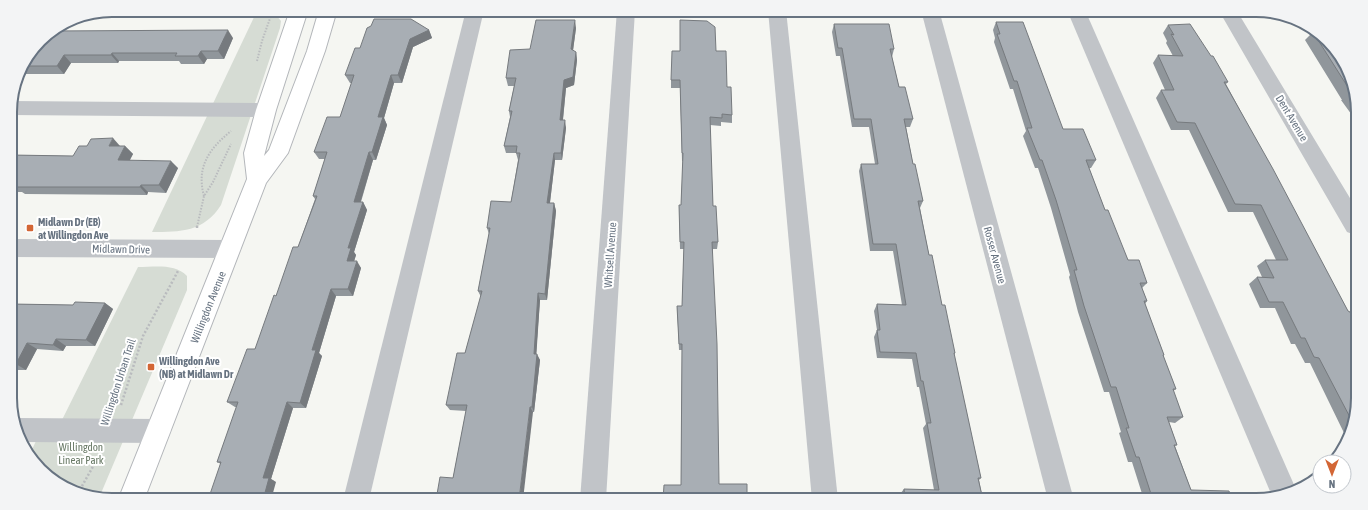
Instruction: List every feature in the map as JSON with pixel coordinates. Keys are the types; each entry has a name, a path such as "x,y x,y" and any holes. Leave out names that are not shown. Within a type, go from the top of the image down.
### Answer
{"main road":[{"name":"Willingdon Avenue","path":"257,179 254,153 266,110 297,17"},
{"name":"Willingdon Avenue","path":"134,493 257,179 278,153 316,51 326,17"}],"street":[{"path":"358,493 473,17"},
{"name":"Whitsell Avenue","path":"594,493 626,17"},
{"path":"778,17 824,493"},
{"name":"Rosser Avenue","path":"932,17 1059,493"},
{"path":"1079,17 1283,489"},
{"name":"Dent Avenue","path":"1232,17 1351,219"},
{"path":"17,108 266,110"},
{"name":"Midlawn Drive","path":"17,248 230,250"},
{"path":"23,430 158,431"}],"path":[{"path":"204,196 200,187 202,165 219,140 236,127"},
{"path":"197,226 204,196 213,182 232,142"},
{"name":"Willingdon Urban Trail","path":"81,488 112,431 141,340 175,276"}],"green space":[{"path":"254,17 278,17 281,21 280,28 221,205 207,221 191,229 172,232 152,232"},
{"name":"Willingdon Linear Park","path":"138,267 170,267 177,269 187,276 187,290 101,492 82,488 59,477 41,461 33,451 32,449 41,430 57,430"}],"building":[{"path":"374,19 411,19 429,30 410,39 398,75 391,75 378,117 383,117 372,152 369,152 354,202 363,202 348,248 351,248 347,261 357,261 348,289 331,289 312,350 316,350 300,403 287,402 263,478 269,478 265,493 210,493 221,462 217,462 238,402 227,402 247,349 255,349 293,247 298,247 317,196 313,196 327,152 314,152 327,117 340,117 354,75 345,75 355,48 360,48 367,28 371,26"},
{"path":"536,20 575,20 571,49 576,52 573,77 564,80 560,120 565,120 561,153 554,153 547,203 554,203 545,294 538,293 534,354 537,354 532,407 530,407 520,493 437,493 440,477 453,478 467,405 446,405 457,353 465,353 482,291 478,291 490,228 487,228 491,201 511,202 520,153 516,153 517,146 504,146 512,111 509,111 516,78 506,78 510,50 530,49"},
{"path":"680,20 707,21 715,27 716,51 726,51 727,87 731,87 732,115 722,114 722,118 710,117 713,206 716,206 718,242 712,242 717,344 719,484 747,484 747,493 663,493 664,485 681,485 682,344 679,344 677,306 682,306 684,242 680,242 679,205 681,205 683,153 680,80 671,80 672,51 680,51"},
{"path":"996,22 1023,22 1063,129 1083,129 1096,160 1086,160 1105,210 1108,210 1128,260 1139,260 1147,283 1140,283 1147,301 1144,301 1176,389 1173,389 1183,417 1167,417 1177,445 1174,445 1191,490 1229,491 1230,493 1151,493 1139,457 1136,457 1126,428 1129,428 1116,387 1111,387 1084,306 1074,270 1077,270 1056,200 1042,160 1040,160 1027,128 1032,128 1017,81 1014,81 997,34 1000,34"},
{"path":"834,24 889,24 894,49 890,49 899,87 905,87 913,119 904,119 913,164 915,164 923,201 918,201 929,255 932,255 942,305 945,305 981,478 978,478 981,493 904,493 904,489 939,490 927,423 931,423 916,353 880,352 877,330 880,330 877,304 906,305 896,244 873,244 861,164 878,164 871,119 854,119 842,48 838,48"},
{"path":"1190,24 1211,56 1213,56 1228,82 1224,82 1273,169 1348,311 1351,314 1351,398 1349,416 1319,358 1314,357 1305,338 1301,338 1283,302 1269,302 1257,277 1274,278 1265,260 1288,260 1261,205 1235,204 1195,123 1177,122 1161,90 1174,90 1158,55 1183,56 1171,34 1174,35 1168,25"},
{"path":"228,30 218,51 201,51 198,56 175,56 177,53 64,55 57,66 29,66 45,45 63,31"},
{"path":"1318,41 1335,59 1347,85"},
{"path":"113,138 109,146 125,146 118,160 171,161 159,185 141,185 140,187 17,187 17,155 73,156 79,146 87,146 91,139"},
{"path":"75,302 105,303 86,340 56,339 53,345 27,343 17,362 17,304 73,305"}],"place":[{"name":"Midlawn Dr (EB) at Willingdon Ave","path":"30,228"},
{"name":"Willingdon Ave (NB) at Midlawn Dr","path":"151,367"}]}
